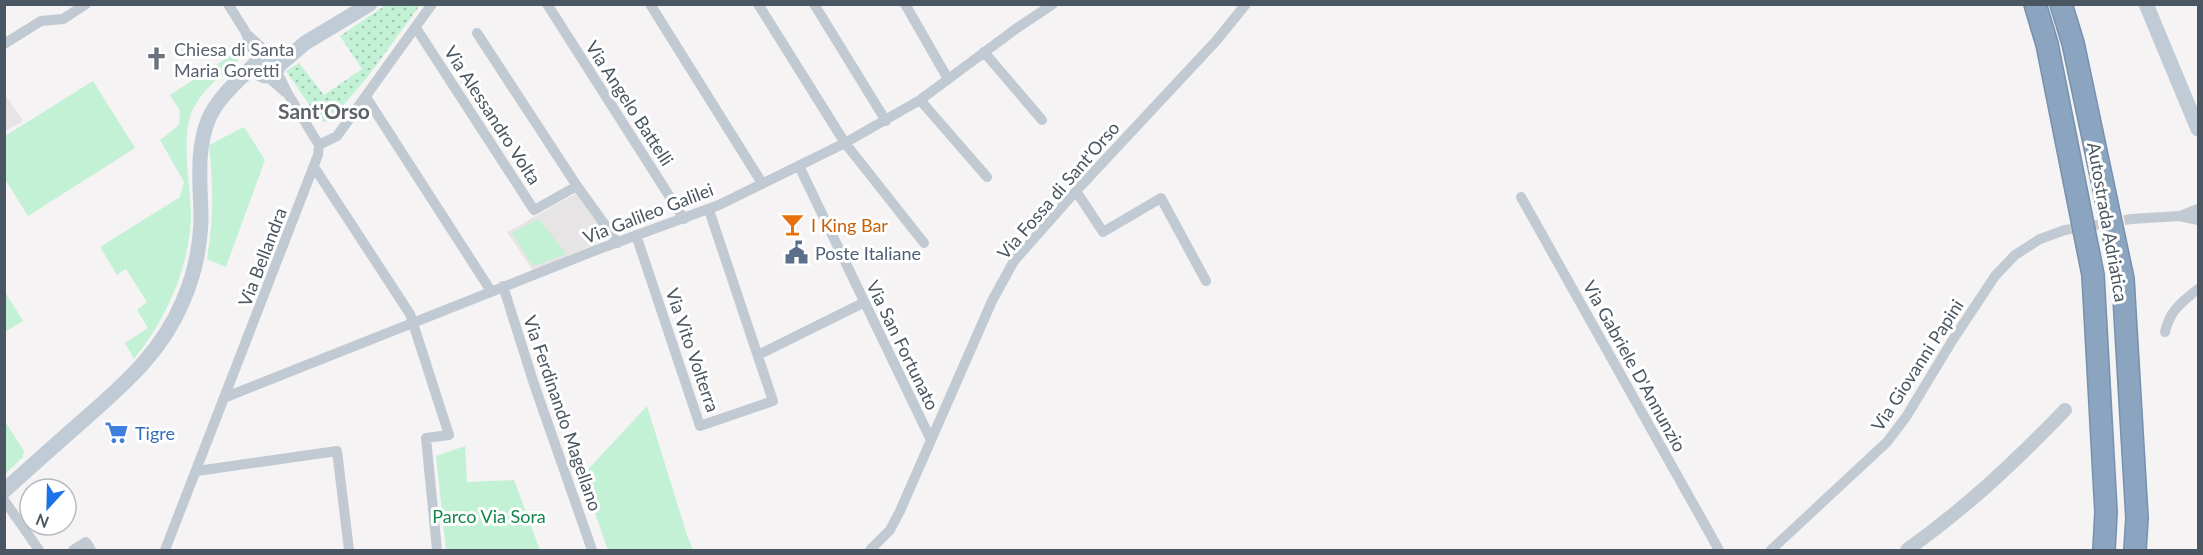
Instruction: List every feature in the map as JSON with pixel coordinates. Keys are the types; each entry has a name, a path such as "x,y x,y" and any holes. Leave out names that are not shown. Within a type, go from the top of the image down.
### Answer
{"highway":[{"name":"Autostrada Adriatica","path":"2035,4 2047,44 2093,275 2106,512 2104,550"},
{"name":"Autostrada Adriatica","path":"2061,4 2073,43 2122,279 2137,518 2135,550"}],"main road":[{"path":"4,491 135,374 163,340 173,323 192,277 198,251 201,223 200,160 203,136 210,116 230,89 370,4"},
{"path":"2146,4 2199,129"}],"street":[{"path":"4,44 41,21 63,19 86,4"},
{"path":"228,4 319,145 337,136 432,4"},
{"name":"Via Angelo Battelli","path":"547,4 684,219"},
{"path":"650,4 762,183"},
{"path":"758,4 845,143 924,243"},
{"path":"814,4 886,121"},
{"path":"905,4 948,79"},
{"name":"Via Galileo Galilei","path":"226,397 503,286 636,235 709,210 886,121 921,100 1053,4"},
{"name":"Via Fossa di Sant'Orso","path":"870,550 890,530 1001,283 1014,261 1216,41 1246,4"},
{"name":"Via Alessandro Volta","path":"416,28 534,210 577,186"},
{"path":"477,33 577,186 618,243"},
{"path":"984,52 1042,120"},
{"path":"366,97 491,291"},
{"path":"921,100 987,177"},
{"name":"Via Bellandra","path":"166,550 314,166 319,145"},
{"path":"314,166 410,314 449,435 426,438 437,550"},
{"name":"Via San Fortunato","path":"799,166 863,303 931,440"},
{"path":"1076,191 1103,232 1161,198 1206,281"},
{"name":"Via Gabriele D'Annunzio","path":"1521,197 1719,550"},
{"path":"2180,216 2199,209"},
{"path":"709,210 758,355 863,303"},
{"path":"2131,219 2180,216 2199,220"},
{"name":"Via Giovanni Papini","path":"1771,550 1887,442 1906,417 1995,276 2015,255 2040,239 2065,230"},
{"name":"Via Vito Volterra","path":"636,235 700,426 773,401 758,355"},
{"name":"Via Ferdinando Magellano","path":"503,286 534,384 592,550"},
{"path":"2165,332 2168,318 2177,307 2199,289"},
{"path":"1907,550 1972,501 2018,459 2065,410"},
{"path":"197,471 337,450 349,550"},
{"path":"4,500 39,550"},
{"path":"73,550 86,542 91,550"}],"shaded area":[{"path":"4,93 23,121 5,131 4,131"},
{"path":"577,193 609,238 533,271 507,232"}],"green space":[{"path":"386,5 420,5 366,79 331,119 325,122 319,119 286,71 299,63 324,95 362,69 340,36"},
{"path":"236,52 237,62 197,101 190,117 187,151 191,213 187,252 166,309 146,344 134,359 125,343 148,328 137,310 147,302 126,269 117,275 100,247 180,197 184,182 160,140 179,125 180,111 170,95"},
{"path":"93,81 135,148 28,216 5,179 5,136"},
{"path":"244,127 265,160 226,267 207,259 212,202 209,145"},
{"path":"539,219 566,254 533,266 512,233"},
{"path":"5,292 23,321 4,332"},
{"path":"647,406 693,550 608,550 582,476"},
{"path":"4,420 24,451 23,457 5,474"},
{"name":"Parco Via Sora","path":"465,446 467,482 514,480 540,550 446,550 436,456"}],"tunnel":[{"path":"2065,230 2131,219"}],"place":[{"name":"Chiesa di Santa Maria Goretti","path":"156,59"},
{"name":"I King Bar","path":"793,225"},
{"name":"Poste Italiane","path":"797,253"},
{"name":"Tigre","path":"117,433"}],"district":[{"name":"Sant'Orso","path":"324,110"}]}
